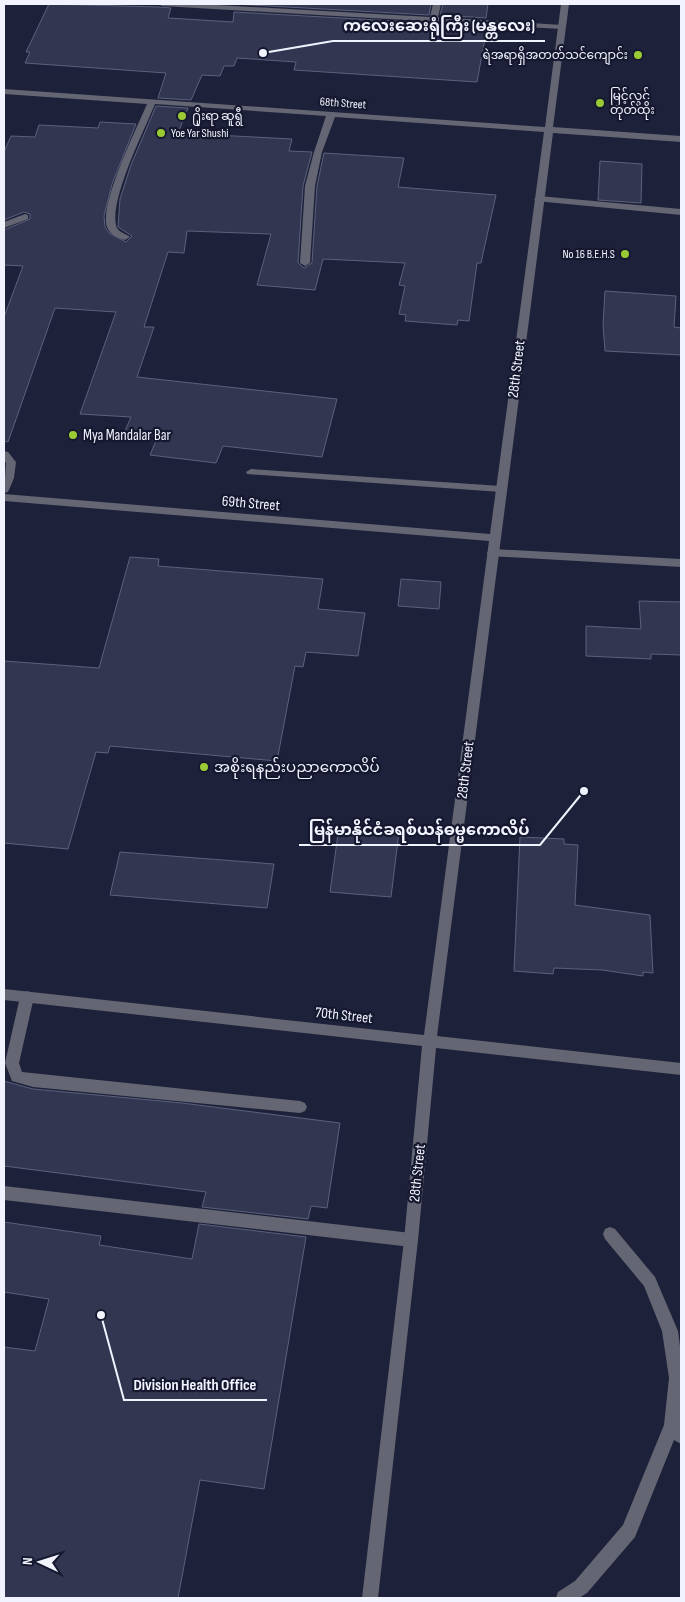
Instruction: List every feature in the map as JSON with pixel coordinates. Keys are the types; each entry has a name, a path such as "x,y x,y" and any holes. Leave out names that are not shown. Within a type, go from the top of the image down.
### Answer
{"street":[{"path":"162,4 434,18 562,27"},
{"path":"434,18 437,4"},
{"name":"28th Street","path":"370,1598 411,1240 430,1040 538,199 565,4"},
{"name":"68th Street","path":"4,91 681,139"},
{"path":"125,237 116,233 111,227 114,199 152,102"},
{"path":"305,263 310,186 318,152 331,115"},
{"path":"538,199 681,212"},
{"path":"4,225 25,217"},
{"path":"4,454 11,462 9,478 4,490"},
{"path":"251,472 501,489"},
{"name":"69th Street","path":"4,497 495,538"},
{"path":"493,553 681,563"},
{"name":"70th Street","path":"4,994 681,1069"},
{"path":"27,997 12,1063 17,1077 33,1081 300,1107"},
{"path":"4,1193 411,1240"},
{"path":"564,1598 581,1587 629,1531 677,1430 678,1378 670,1331 650,1282 610,1234"}],"building":[{"path":"49,4 171,8 168,18 233,22 234,12 484,26 483,33 486,33 477,82 294,70 296,62 237,58 234,66 224,66 220,76 202,75 191,100 158,98 166,73 25,63 30,52 26,52"},
{"path":"234,4 431,4 429,15"},
{"path":"443,4 488,4 486,18 440,15"},
{"path":"156,106 188,108 178,133 292,139 289,151 312,152 303,186 298,263 304,268 312,263 317,186 324,153 404,158 398,187 496,195 481,263 477,263 469,321 458,320 457,325 405,321 406,315 399,314 405,286 399,285 405,263 323,259 315,290 257,285 271,234 187,231 184,253 168,252 144,327 154,327 137,377 337,399 322,457 223,446 216,463 150,455 158,436 125,431 131,417 80,414 116,312 55,308 8,442 4,441 4,317 23,266 4,265 4,230 30,219 30,214 24,212 4,220 4,152 11,136 35,137 39,125 98,128 100,122 136,124 112,184 104,216 105,227 109,233 126,242 132,236 118,227 120,199 131,165"},
{"path":"600,161 642,164 641,203 598,200"},
{"path":"605,291 676,296 674,327 681,328 681,355 605,351 603,325"},
{"path":"130,557 159,559 158,566 323,579 318,609 365,613 358,656 306,652 303,667 295,666 277,761 110,746 108,753 96,752 68,849 4,843 4,661 99,668"},
{"path":"401,579 441,582 439,609 398,606"},
{"path":"639,601 681,602 681,655 651,654 651,659 586,656 586,626 641,629"},
{"path":"339,827 399,832 391,897 330,892"},
{"path":"520,837 564,839 564,844 578,845 575,905 650,915 653,973 643,972 643,976 602,970 554,968 553,974 514,971"},
{"path":"120,852 274,864 267,908 110,895"},
{"path":"4,1081 33,1089 182,1103 340,1123 327,1208 311,1206 308,1219 202,1207 206,1192 4,1166"},
{"path":"4,1222 101,1236 99,1245 192,1259 199,1224 306,1237 264,1489 200,1480 178,1598 4,1598 4,1347 35,1351 49,1299 4,1292"}],"place":[{"name":"ကလေးဆေးရုံကြီး (မန္တလေး)","path":"263,53"},
{"name":"ရဲအရာရှိအတတ်သင်ကျောင်း","path":"638,55"},
{"name":"မြင့်လွင် တုတ်ထိုး","path":"600,103"},
{"name":"႐ိုးရာ ဆူရွီ","path":"182,116"},
{"name":"Yoe Yar Shushi","path":"161,133"},
{"name":"No 16 B.E.H.S","path":"625,254"},
{"name":"Mya Mandalar Bar","path":"73,435"},
{"name":"အစိုးရနည်းပညာကောလိပ်","path":"204,767"},
{"name":"မြန်မာနိုင်ငံခရစ်ယန်ဓမ္မကောလိပ်","path":"584,791"},
{"name":"Division Health Office","path":"101,1315"}]}
